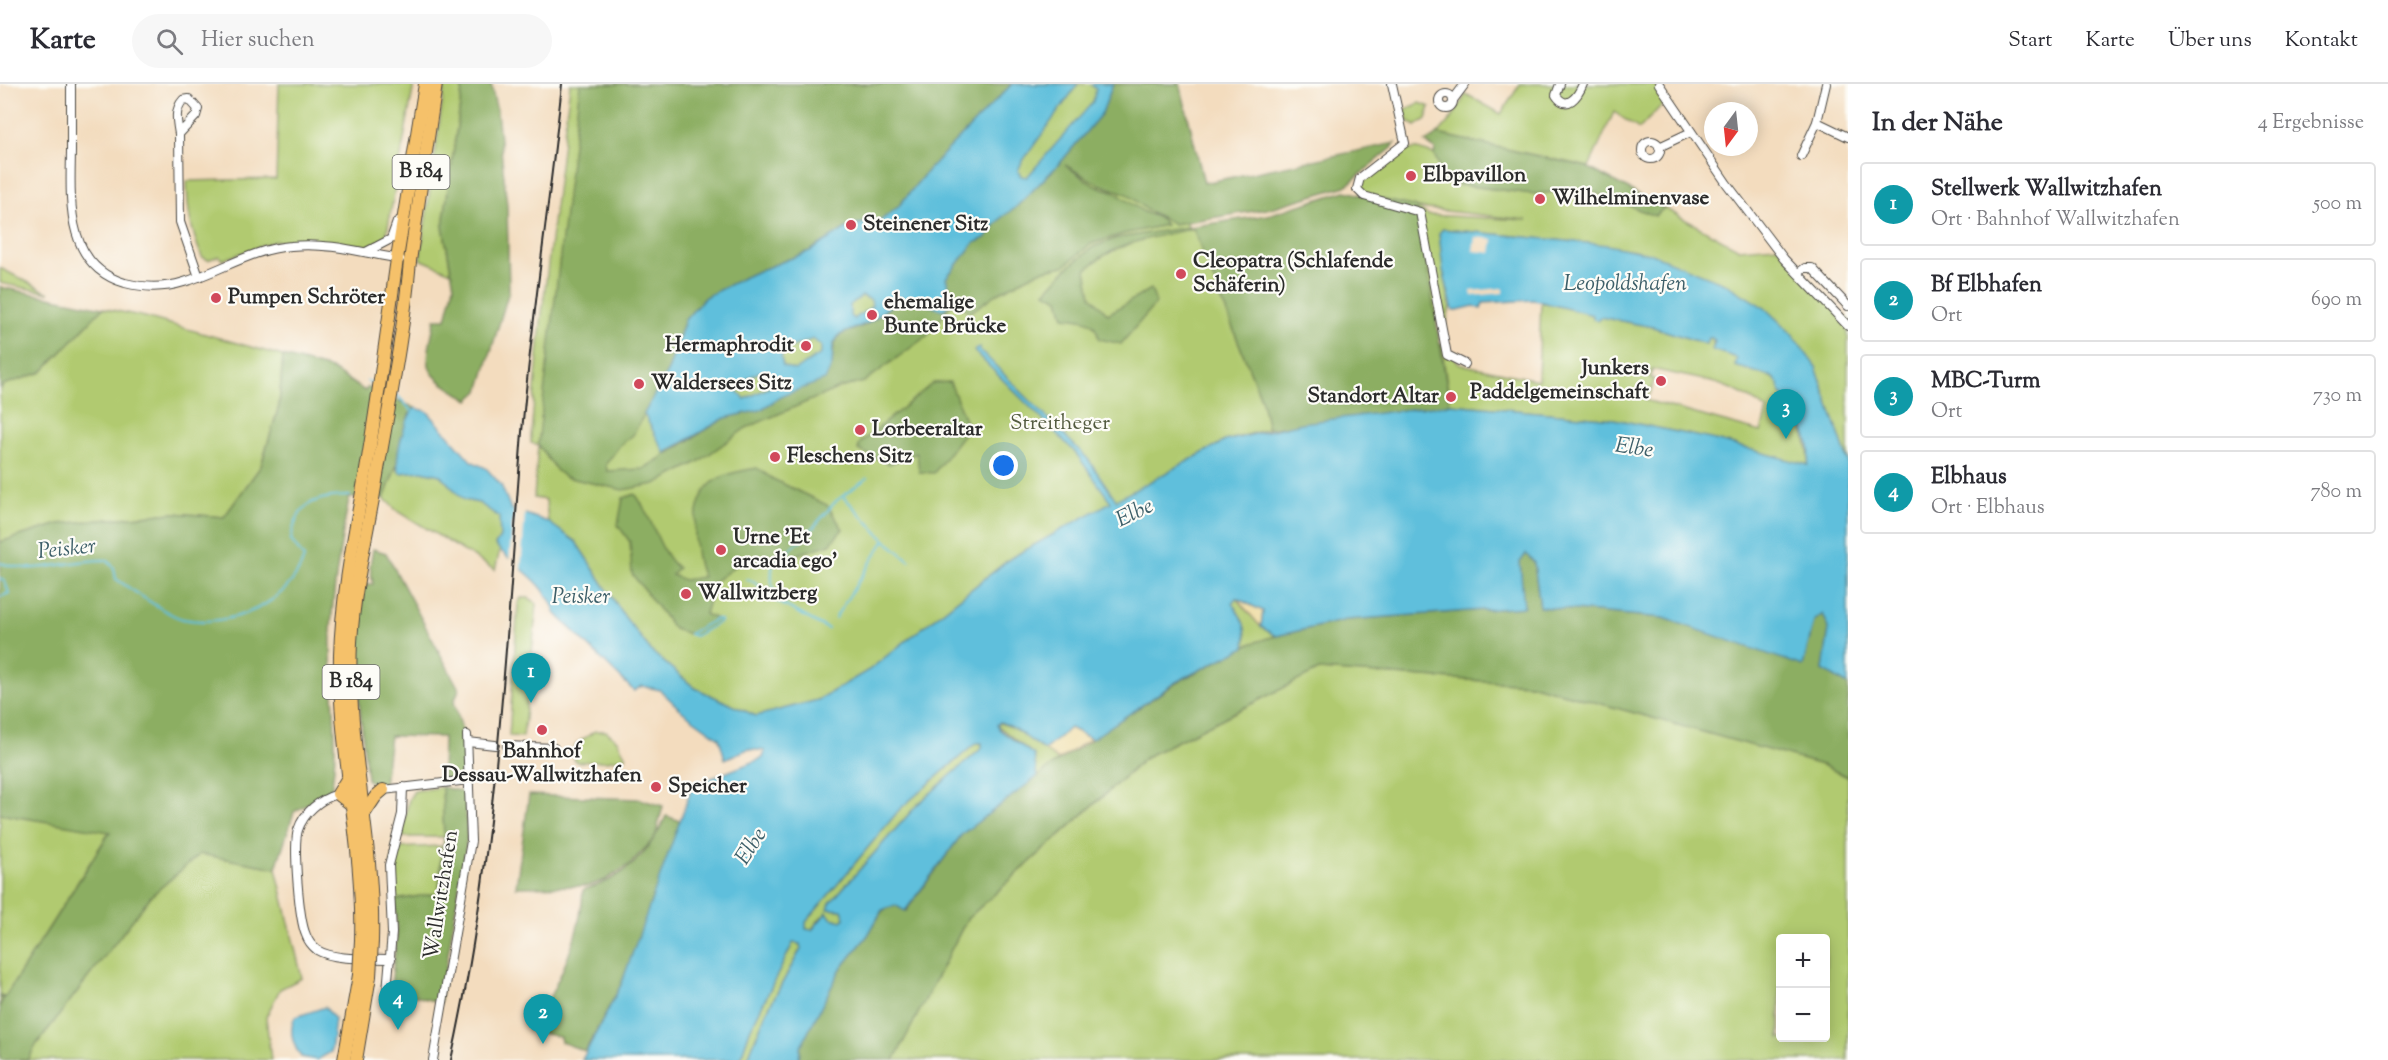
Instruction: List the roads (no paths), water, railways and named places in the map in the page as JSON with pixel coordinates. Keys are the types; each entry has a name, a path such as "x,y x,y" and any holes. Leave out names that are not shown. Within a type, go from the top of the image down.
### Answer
{"main road":[{"name":"B 184","path":"388,376 397,259 425,84"},
{"name":"B 184","path":"356,1060 357,1021 364,976 371,886 352,703 351,644 367,499 410,261 436,84"},
{"name":"B 184","path":"367,499 348,571 341,644 341,691 367,940"},
{"path":"349,776 338,794 352,805"},
{"path":"361,787 383,790"},
{"path":"364,814 383,790"},
{"name":"B 184","path":"344,1060 357,1021"}],"street":[{"path":"71,84 71,208 74,231 83,251 92,263 108,275 134,285 166,286 199,277 253,253 282,247 319,246 410,261"},
{"path":"1392,84 1405,143 1359,178 1357,189 1364,195 1420,212 1447,355 1466,364"},
{"path":"1453,100 1465,84"},
{"path":"1560,84 1556,95 1560,101 1567,103 1574,100 1583,84"},
{"path":"1659,84 1727,184 1798,273 1848,326"},
{"path":"1801,156 1817,123 1826,84"},
{"path":"1817,123 1848,137"},
{"path":"1659,147 1691,132"},
{"path":"179,134 180,222 199,277"},
{"path":"364,253 391,239 397,222 403,218"},
{"path":"1798,273 1805,267 1812,268 1848,306"},
{"name":"Wallwitzhafen","path":"433,1060 471,841 467,738 495,745"},
{"path":"507,746 554,748"},
{"path":"383,790 469,780"},
{"path":"386,1003 391,959 392,919 389,865 404,806 403,788"},
{"path":"338,794 313,807 301,822 297,836 295,851 306,935 314,946 327,954 391,959"}],"water":[{"path":"1012,84 1078,84 1022,162 1018,171 1021,176 1027,177 1093,102 1096,89 1090,84 1113,84 1102,113 1060,163 1014,209 1002,217 985,238 974,243 946,278 952,299 944,310 901,297 870,322 839,335 833,345 832,365 825,380 782,396 760,410 725,418 665,453 644,414 669,368 685,320 705,297 751,274 810,251 851,225 880,221 898,207 928,170","holes":["862,296 871,300 872,306 854,319 850,316 850,305","813,339 821,346 821,354 795,370 783,366 781,357 786,349","759,372 769,375 770,387 745,399 736,390 748,378"]},
{"path":"1443,229 1607,245 1652,254 1724,283 1765,308 1791,333 1816,367 1848,461 1848,685 1823,670 1829,628 1823,614 1814,621 1803,666 1664,618 1540,607 1534,562 1526,554 1520,562 1524,607 1346,620 1276,636 1261,627 1263,611 1236,598 1232,603 1244,624 1245,647 1176,682 1092,739 1070,728 1044,750 1012,727 1000,722 997,725 1000,730 1034,755 1037,777 962,834 905,911 895,905 882,910 868,935 840,970 800,1048 799,1060 747,1060 766,1013 801,949 800,944 793,943 750,1030 740,1060 582,1060 621,985 691,790 701,788 704,781 763,758 765,751 748,749 725,759 719,738 683,712 660,690 642,686 634,691 556,614 545,592 537,583 495,545 500,537 499,517 479,503 464,500 440,475 422,471 400,473 398,459 401,440 407,421 415,408 427,411 471,461 486,468 501,485 511,509 548,522 576,542 624,616 652,652 695,688 756,716 818,700 869,670 1011,558 1111,502 1075,452 974,351 980,347 980,350 1088,459 1116,500 1225,441 1302,423 1450,404 1614,419 1711,439 1808,465 1810,452 1808,440 1778,383 1772,377 1735,366 1737,358 1712,350 1715,341 1712,338 1708,338 1706,344 1653,327 1600,317 1597,320 1593,319 1593,315 1534,300 1483,303 1481,309 1474,306 1453,311 1443,270 1439,233","holes":["976,743 982,743 982,748 917,805 830,903 828,909 842,910 845,918 842,921 831,918 827,912 812,930 806,929 806,922 900,809"]},
{"path":"325,1007 335,1019 331,1052 317,1060 301,1057 292,1038 295,1017"}],"waterway":[{"path":"367,381 376,384"},
{"path":"396,394 412,411"},
{"path":"781,603 772,584 773,563 806,536 836,501 867,478"},
{"name":"Peisker","path":"0,563 29,568 107,560 114,568 116,579 168,613 183,619 219,620 255,610 285,589 304,558 291,540 297,518 309,504 317,500 350,496"},
{"path":"843,496 885,540 910,561"},
{"path":"835,618 885,540"},
{"name":"Peisker","path":"0,578 5,582 9,593 0,597"},
{"path":"747,579 756,583 771,598 828,629"},
{"path":"716,619 720,622 695,636 689,634 716,619"}],"railway":[{"path":"451,1060 467,982 479,904 498,748 526,388 562,84"}],"place":[{"name":"Elbpavillon","path":"1411,176"},
{"name":"Wilhelminenvase","path":"1540,199"},
{"name":"Steinener Sitz","path":"851,225"},
{"name":"Cleopatra (Schlafende Schäferin)","path":"1181,274"},
{"name":"Pumpen Schröter","path":"216,298"},
{"name":"ehemalige Bunte Brücke","path":"872,315"},
{"name":"Hermaphrodit","path":"806,346"},
{"name":"Junkers Paddelgemeinschaft","path":"1661,381"},
{"name":"Waldersees Sitz","path":"639,384"},
{"name":"Standort Altar","path":"1451,397"},
{"name":"Lorbeeraltar","path":"860,430"},
{"name":"MBC-Turm","path":"1786,439"},
{"name":"Fleschens Sitz","path":"775,457"},
{"name":"Urne 'Et arcadia ego'","path":"721,550"},
{"name":"Wallwitzberg","path":"686,594"},
{"name":"Stellwerk Wallwitzhafen","path":"531,703"},
{"name":"Bahnhof Dessau-Wallwitzhafen","path":"542,730"},
{"name":"Speicher","path":"656,787"},
{"name":"Elbhaus","path":"398,1030"},
{"name":"Bf Elbhafen","path":"543,1044"}],"water label":[{"name":"Leopoldshafen","path":"1625,285"},
{"name":"Elbe","path":"1634,449"},
{"name":"Elbe","path":"1135,514"},
{"name":"Elbe","path":"752,847"}],"park label":[{"name":"Streitheger","path":"1060,424"}]}
